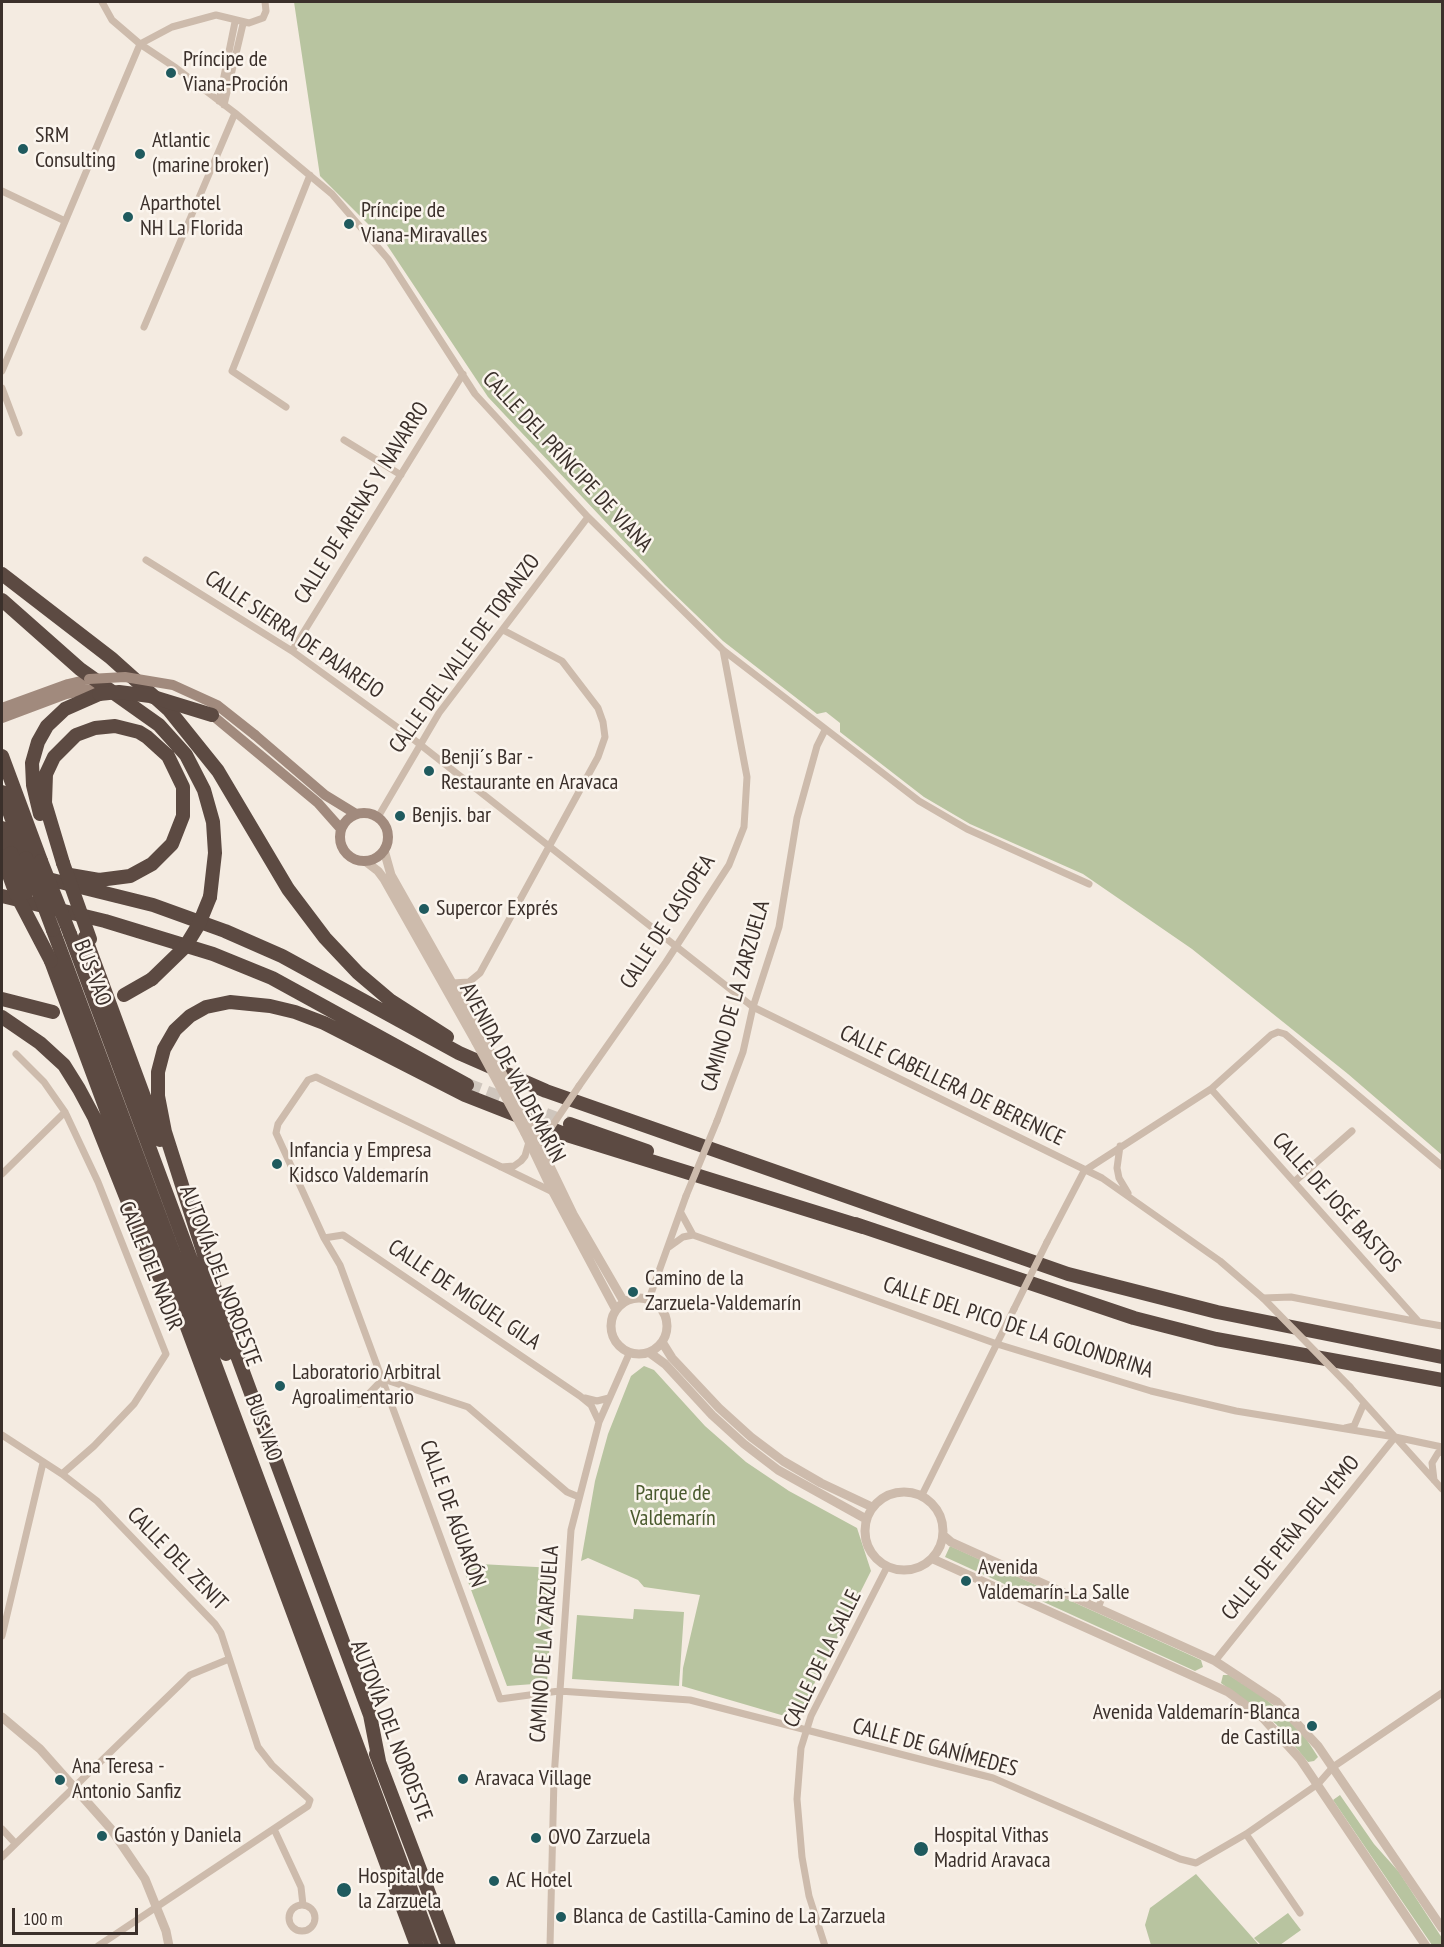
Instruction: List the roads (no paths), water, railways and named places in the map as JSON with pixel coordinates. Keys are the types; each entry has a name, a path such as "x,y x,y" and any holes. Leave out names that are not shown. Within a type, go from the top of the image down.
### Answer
{"highway":[{"path":"2,574 116,662 169,710 189,732 225,781 301,908 358,973 391,1001 422,1022 546,1091"},
{"path":"2,600 80,669 159,725 186,755 204,790 213,822 215,853 210,897 199,924 185,947 152,980 124,995"},
{"path":"197,1237 61,863 38,810 32,763 47,726 94,687 150,696 212,715"},
{"path":"5,857 99,880 130,876 157,860 172,844 178,831 184,797 180,777 174,765 147,737 128,728 95,728 67,742 54,757 46,774 45,803 61,863"},
{"name":"AUTOVÍA DEL NOROESTE","path":"2,756 449,1946"},
{"name":"BUS-VAO","path":"2,792 432,1946"},
{"path":"2,828 5,857 51,961 417,1946"},
{"path":"2,867 153,905 225,931 282,956 459,1053 546,1091 1068,1274 1217,1312 1443,1357"},
{"path":"2,896 105,921 213,954 272,978 467,1085"},
{"path":"2,905 105,921"},
{"path":"2,999 53,1012"},
{"path":"379,1761 370,1715 232,1342 165,1132 158,1096 158,1072 164,1049 175,1030 189,1016 206,1007 230,1002 270,1006 324,1023 465,1095 567,1135 863,1227"},
{"path":"2,1017 40,1043 64,1065 80,1089 115,1169 222,1440 232,1452"},
{"path":"570,1124 863,1227 1134,1318 1216,1339 1443,1380"},
{"path":"353,1774 410,1946"},
{"path":"425,1882 439,1903 456,1946"}],"main road":[{"path":"2,708 94,687 124,677 173,685 217,705 325,795 356,813 369,813 378,817 388,832 384,850 376,858 365,861 356,860 344,851 340,843 340,829 346,819 356,813"},
{"path":"2,718 45,697"},
{"path":"212,715 318,803 340,829"}],"street":[{"name":"CALLE DEL PRÍNCIPE DE VIANA","path":"102,2 112,20 140,44 235,113 332,194 388,259 475,394 588,517 723,650 825,730"},
{"path":"2,371 140,44 172,27 216,15 243,24 263,18 266,11 265,2"},
{"path":"222,103 235,22"},
{"path":"222,103 243,24"},
{"path":"144,327 235,113"},
{"path":"286,406 231,371 310,175"},
{"path":"2,191 65,221"},
{"name":"CALLE DE ARENAS Y NAVARRO","path":"292,651 463,374"},
{"path":"2,388 19,432"},
{"path":"344,440 401,475"},
{"name":"CALLE DEL VALLE DE TORANZO","path":"378,817 419,743 588,517"},
{"name":"CALLE SIERRA DE PAJAREJO","path":"146,560 292,651 419,743"},
{"path":"452,983 469,982 480,973 598,757 604,737 603,722 598,708 562,661 503,630"},
{"name":"CALLE DE CASIOPEA","path":"518,1164 525,1156 532,1140 546,1136 676,947 729,865 744,826 748,801 747,777 723,650"},
{"path":"825,730 919,801 968,829 1089,884"},
{"name":"CAMINO DE LA ZARZUELA","path":"649,1299 686,1196 743,1052 753,1007 779,927 797,818 817,746 825,730"},
{"name":"CALLE CABELLERA DE BERENICE","path":"419,743 482,796 753,1007 1102,1178 1220,1261 1263,1298 1350,1387 1443,1489"},
{"name":"AVENIDA DE VALDEMARÍN","path":"384,850 391,875 486,1045 532,1140 553,1192 616,1310"},
{"name":"AVENIDA DE VALDEMARÍN","path":"365,861 384,879 624,1302"},
{"path":"922,1496 1084,1171 1211,1089 1271,1035 1286,1034 1443,1166"},
{"name":"CALLE DEL NADIR","path":"16,1054 44,1082 65,1112 98,1182 166,1354 134,1404 94,1446 62,1473"},
{"name":"CALLE DE AGUARÓN","path":"553,1192 316,1077 308,1080 278,1124 276,1133 324,1238 340,1265 500,1699 559,1691"},
{"name":"CALLE DE JOSÉ BASTOS","path":"1211,1089 1419,1322"},
{"path":"2,1174 65,1112"},
{"path":"1294,1182 1352,1131"},
{"path":"1120,1146 1117,1168 1119,1178 1132,1197"},
{"path":"501,1167 518,1164 521,1176"},
{"path":"669,1247 683,1237 693,1235 681,1213"},
{"name":"CALLE DE MIGUEL GILA","path":"324,1238 343,1234 580,1396 591,1405 599,1422"},
{"name":"CALLE DEL PICO DE LA GOLONDRINA","path":"693,1235 997,1344 1151,1391 1236,1411 1443,1447"},
{"path":"1263,1298 1291,1297 1443,1326"},
{"path":"634,1298 649,1299 658,1305 666,1318 666,1333 662,1342 650,1353 640,1356 629,1354 617,1346 610,1332 611,1317 624,1302 634,1298"},
{"path":"662,1342 672,1358 718,1408 751,1437 783,1461 821,1483 872,1507"},
{"path":"650,1353 665,1364 712,1415 744,1444 778,1470 866,1519"},
{"name":"CAMINO DE LA ZARZUELA","path":"550,1946 559,1691 567,1565 579,1497 599,1422 629,1354"},
{"path":"358,1404 383,1379 468,1407 567,1492 579,1497"},
{"path":"580,1396 597,1401 609,1398"},
{"path":"1339,1429 1354,1426 1364,1403"},
{"name":"CALLE DEL ZENIT","path":"2,1435 62,1473 97,1501 215,1624 258,1746 272,1765 308,1795 310,1800 308,1806 274,1829"},
{"name":"CALLE DE PEÑA DEL YEMO","path":"1215,1661 1395,1437"},
{"path":"1434,1480 1432,1463 1438,1454 1443,1452"},
{"path":"2,1636 43,1463"},
{"path":"901,1491 922,1496 935,1507 942,1521 944,1536 940,1548 933,1559 922,1567 905,1571 887,1567 869,1550 864,1534 866,1519 872,1507 883,1497 901,1491"},
{"path":"944,1536 951,1542 1215,1661 1240,1675 1277,1702 1306,1732 1333,1767 1443,1928"},
{"path":"933,1559 1227,1692 1263,1718 1283,1738 1317,1784 1426,1946"},
{"name":"CALLE DE LA SALLE","path":"825,1946 805,1879 799,1838 798,1781 801,1748 806,1732 887,1567"},
{"path":"1098,1608 1104,1593"},
{"path":"2,1857 190,1675 229,1659"},
{"name":"CALLE DE GANÍMEDES","path":"559,1691 690,1700 1004,1782 1190,1863 1202,1861 1246,1834 1317,1784 1333,1767 1443,1693"},
{"path":"2,1717 40,1749 111,1829 145,1879 158,1906 169,1946"},
{"path":"2,1829 15,1844"},
{"path":"98,1946 274,1829 301,1887 303,1905"},
{"path":"1246,1834 1300,1913"}],"tunnel":[{"path":"467,1085 570,1124"}],"place":[{"name":"Príncipe de Viana-Proción","path":"171,73"},
{"name":"SRM Consulting","path":"23,149"},
{"name":"Atlantic (marine broker)","path":"140,154"},
{"name":"Aparthotel NH La Florida","path":"128,217"},
{"name":"Príncipe de Viana-Miravalles","path":"349,224"},
{"name":"Benji´s Bar - Restaurante en Aravaca","path":"429,771"},
{"name":"Benjis. bar","path":"400,816"},
{"name":"Supercor Exprés","path":"424,909"},
{"name":"Infancia y Empresa Kidsco Valdemarín","path":"277,1164"},
{"name":"Camino de la Zarzuela-Valdemarín","path":"633,1292"},
{"name":"Laboratorio Arbitral Agroalimentario","path":"280,1386"},
{"name":"Avenida Valdemarín-La Salle","path":"966,1581"},
{"name":"Avenida Valdemarín-Blanca de Castilla","path":"1312,1726"},
{"name":"Aravaca Village","path":"463,1779"},
{"name":"Ana Teresa - Antonio Sanfiz","path":"60,1780"},
{"name":"Gastón y Daniela","path":"102,1836"},
{"name":"OVO Zarzuela","path":"536,1838"},
{"name":"Hospital Vithas Madrid Aravaca","path":"921,1849"},
{"name":"AC Hotel","path":"494,1881"},
{"name":"Hospital de la Zarzuela","path":"344,1890"},
{"name":"Blanca de Castilla-Camino de La Zarzuela","path":"561,1917"}],"park label":[{"name":"Parque de Valdemarín","path":"673,1506"}]}
